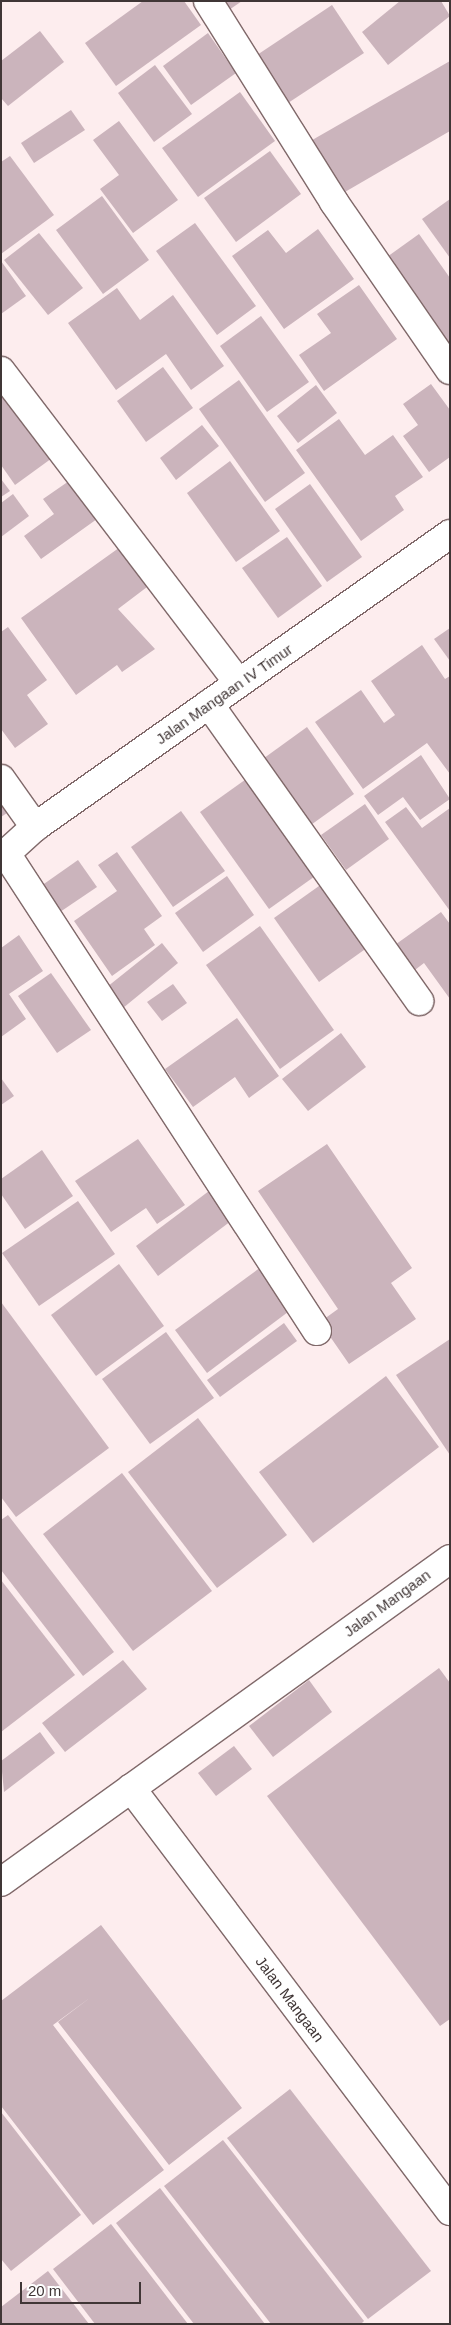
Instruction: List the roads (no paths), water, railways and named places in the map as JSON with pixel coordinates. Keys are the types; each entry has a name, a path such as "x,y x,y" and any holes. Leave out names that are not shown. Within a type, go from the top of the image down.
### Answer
{"street":[{"path":"208,1 334,202 450,370"},
{"path":"1,371 239,683"},
{"name":"Jalan Mangaan IV Timur","path":"4,856 35,826 448,539"},
{"path":"209,704 419,1001"},
{"path":"1,779 35,826"},
{"path":"4,856 317,1331"},
{"name":"Jalan Mangaan","path":"1,1882 450,1559"},
{"name":"Jalan Mangaan","path":"131,1788 450,2211"}]}
